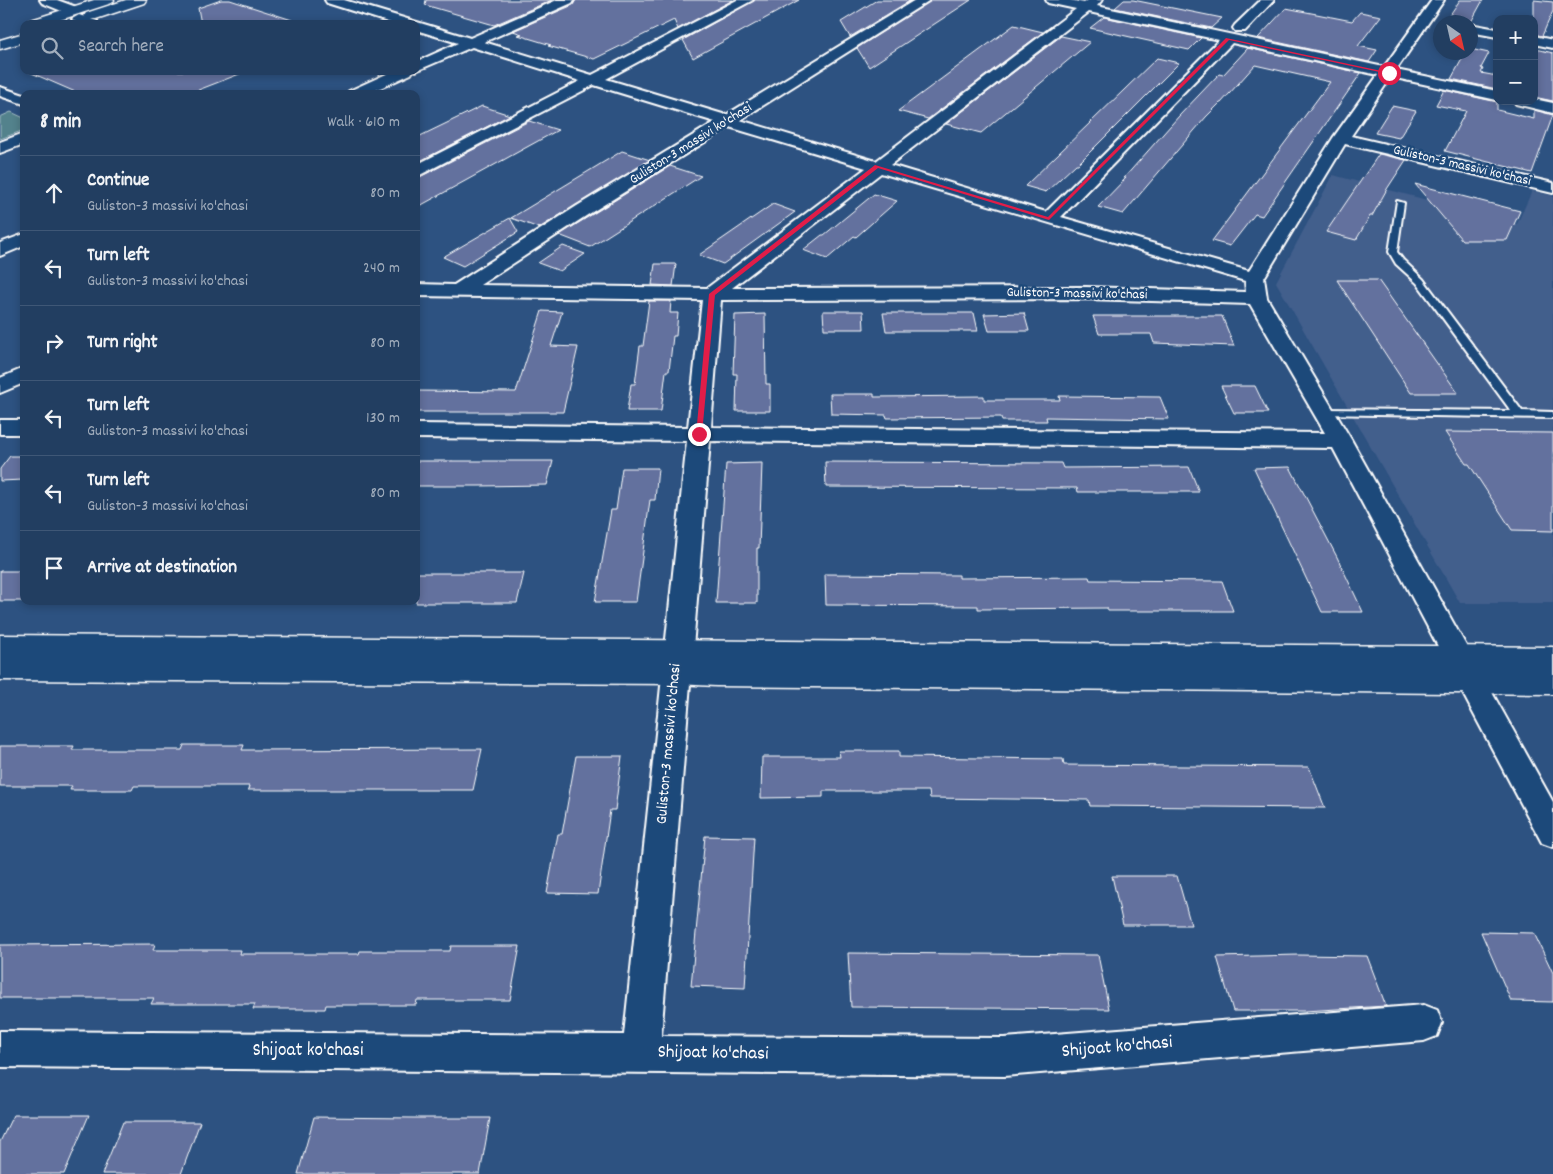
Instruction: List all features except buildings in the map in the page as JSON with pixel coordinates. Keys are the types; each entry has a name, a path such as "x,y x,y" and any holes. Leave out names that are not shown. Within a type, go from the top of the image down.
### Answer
{"street":[{"path":"46,0 77,19 139,0"},
{"path":"77,19 107,0"},
{"path":"331,0 396,20"},
{"path":"420,65 568,0"},
{"path":"420,170 747,0"},
{"name":"Guliston-3 massivi ko'chasi","path":"459,290 583,210 924,0"},
{"path":"1052,0 1091,4 1228,39 1493,95"},
{"path":"1240,28 1268,0"},
{"path":"1435,15 1438,0"},
{"path":"712,294 1091,4"},
{"path":"1256,288 1341,138 1389,73 1433,22"},
{"path":"420,27 1049,219 1256,288 1342,441 1553,833"},
{"path":"0,34 20,28"},
{"path":"1478,29 1493,32"},
{"path":"0,45 20,38"},
{"path":"1049,219 1228,39"},
{"path":"1538,41 1553,44"},
{"path":"363,90 397,75"},
{"path":"0,91 20,98"},
{"path":"1538,105 1553,108"},
{"name":"Guliston-3 massivi ko'chasi","path":"1341,138 1553,188"},
{"path":"0,148 20,140"},
{"path":"0,250 20,241"},
{"name":"Guliston-3 massivi ko'chasi","path":"420,290 712,294 1086,293 1256,288"},
{"name":"Guliston-3 massivi ko'chasi","path":"641,1054 712,294"},
{"path":"0,386 20,376"},
{"path":"0,427 20,427"},
{"path":"420,431 1342,441"},
{"path":"0,646 677,662 1465,670 1553,682"},
{"path":"1465,670 1553,659"},
{"path":"0,668 677,662"},
{"name":"Shijoat ko'chasi","path":"0,1048 1004,1057 1424,1023"}],"lane":[{"path":"1400,203 1393,252 1399,262 1420,282 1519,415"},
{"path":"1324,412 1553,416"}],"shaded area":[{"path":"1333,175 1517,224 1532,191 1553,196 1553,603 1460,603 1276,282"}],"green space":[{"path":"11,112 20,116 20,132 0,139 0,117"}],"route":[{"path":"699,434 712,294 877,166 1049,219 1228,39 1389,73"}]}
